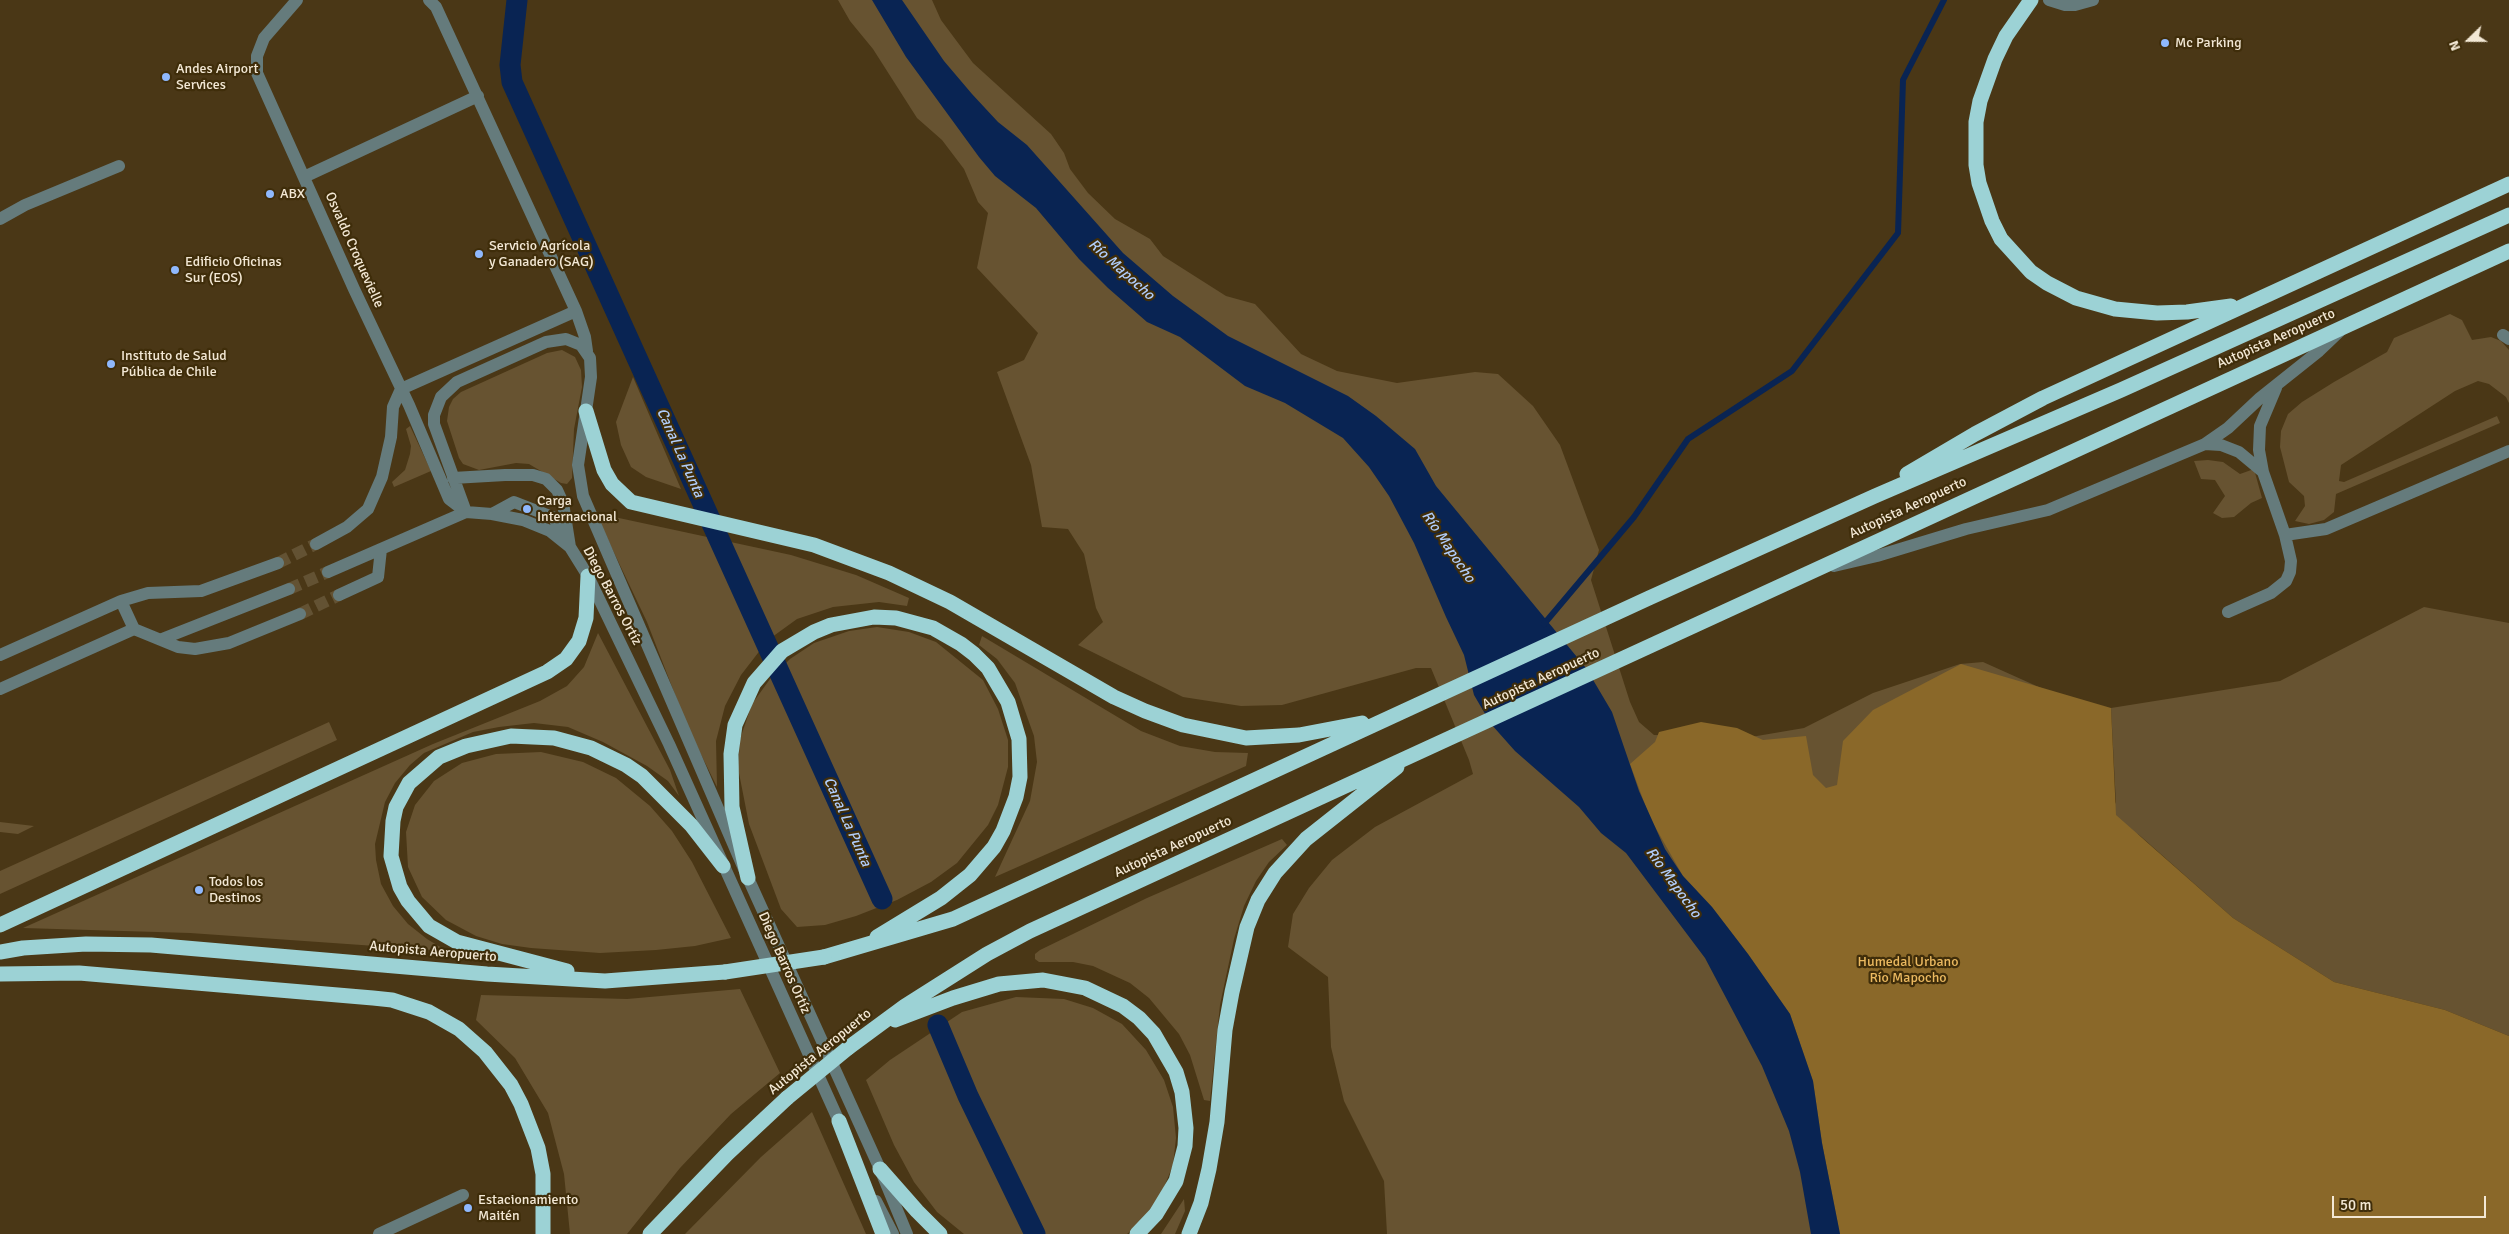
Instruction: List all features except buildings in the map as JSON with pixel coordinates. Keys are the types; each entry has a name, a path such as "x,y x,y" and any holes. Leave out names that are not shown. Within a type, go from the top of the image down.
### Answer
{"highway":[{"path":"2031,0 2006,36 1995,58 1980,101 1976,122 1976,164 1979,183 1992,221 2001,239 2031,272 2047,283 2076,298 2115,309 2157,313 2187,312 2228,307 2259,300"},
{"name":"Autopista Aeropuerto","path":"1875,496 1944,452 2006,417 2509,184"},
{"name":"Autopista Aeropuerto","path":"0,952 23,948 86,944 151,945 497,974 605,981 725,972 824,957 858,948 952,919 1649,598 1875,496 2121,390 2509,215"},
{"name":"Autopista Aeropuerto","path":"650,1234 683,1197 788,1098 862,1036 948,978 1030,931 2509,250"},
{"path":"586,410 604,470 620,494 631,502 643,507 727,523 814,545 889,574 950,602 1114,697 1183,725 1246,738 1272,738 1383,720"},
{"path":"0,925 547,672 566,659 579,641 586,618 588,576"},
{"path":"748,878 732,807 731,754 740,711 746,696 764,670 782,652 814,632 852,620 874,617 918,623 948,635 974,654 999,684 1014,720 1020,749 1020,778 1011,814 994,847 970,875 941,898 858,948"},
{"path":"605,981 457,942 429,926 418,914 400,887 391,856 391,838 396,807 409,783 417,774 438,758 452,751 488,740 533,736 573,742 609,755 642,776 691,825 723,866"},
{"path":"1189,1234 1201,1203 1218,1122 1226,1030 1232,992 1247,927 1258,900 1275,873 1306,839 1412,755"},
{"path":"0,974 79,973 353,996 392,1000 429,1012 459,1029 479,1046 499,1068 522,1104 538,1148 543,1174 543,1234"},
{"path":"862,1036 953,998 999,984 1021,980 1065,982 1085,988 1122,1006 1149,1029 1166,1052 1176,1072 1185,1110 1185,1146 1176,1181 1156,1214 1137,1234"},
{"path":"839,1121 883,1234"},
{"path":"880,1169 904,1198 940,1234"},
{"path":"660,1234 683,1197"}],"street":[{"name":"Osvaldo Croquevielle","path":"297,0 264,38 257,56 257,73 449,499 466,512"},
{"path":"429,0 436,7 576,311 585,336 587,351"},
{"path":"2049,0 2070,5 2093,0"},
{"path":"304,177 478,96"},
{"path":"0,219 24,205 119,166"},
{"path":"316,544 347,527 368,510 382,477 391,437 393,407 401,389 576,311"},
{"path":"1812,571 1877,556 1966,529 2048,510 2205,444 2228,428 2278,383 2319,351 2344,326"},
{"path":"328,572 466,512 434,424 436,407 447,389 457,382 546,342 566,339 574,340 587,351"},
{"name":"Diego Barros Ortíz","path":"587,351 591,377 578,465 582,496 748,878 880,1169 907,1234"},
{"path":"2228,612 2271,593 2286,581 2290,572 2290,561 2285,536 2263,472 2259,450 2260,426 2278,383"},
{"path":"2205,444 2221,445 2239,452 2263,472"},
{"path":"2285,536 2326,529 2509,451"},
{"path":"453,478 504,474 533,475 546,479 558,490 562,504 565,543"},
{"name":"Diego Barros Ortíz","path":"466,512 492,514 538,525 565,543 588,576 669,744 839,1121 893,1234"},
{"path":"339,595 378,577 381,549"},
{"path":"0,655 121,600 148,593 200,591 278,562"},
{"path":"162,639 290,590"},
{"path":"121,600 134,629"},
{"path":"0,689 134,629 178,647 210,647 229,642 300,614"},
{"path":"379,1234 463,1195"}],"green space":[{"name":"Humedal Urbano Río Mapocho","path":"838,0 932,0 941,20 973,63 1051,134 1064,153 1070,169 1088,193 1115,219 1150,239 1163,256 1226,296 1255,304 1301,354 1337,371 1397,383 1475,372 1498,374 1533,406 1560,445 1599,550 1591,580 1630,702 1639,722 1654,735 1751,737 1804,728 1873,693 1960,664 1983,662 2061,697 2116,804 2111,708 2280,681 2424,607 2509,623 2509,1036 2445,1010 2334,982 2233,918 2137,833 2509,1234 1387,1234 1384,1181 1344,1101 1331,1047 1328,977 1288,947 1293,914 1309,888 1332,860 1375,827 1473,774 1431,668 1416,668 1282,705 1241,706 1183,697 1078,645 1103,622 1096,608 1084,554 1068,529 1042,527 1031,465 997,372 1024,360 1038,333 977,268 988,213 978,202 964,169 942,140 917,118 873,49 850,21"},
{"path":"2450,314 2462,320 2472,340 2491,337 2501,341 2509,350 2509,403 2506,397 2489,384 2478,381 2455,391 2341,465 2339,481 2344,482 2497,416 2500,423 2336,494 2334,512 2324,520 2309,524 2295,521 2305,506 2304,496 2289,482 2280,447 2281,431 2288,414 2302,402 2387,352 2394,338"},
{"path":"562,350 575,357 581,370 582,387 574,429 572,478 567,484 561,483 529,464 516,463 479,470 463,464 459,458 447,421 449,407 453,399 461,392 547,353"},
{"path":"633,377 681,489 646,477 631,467 621,445 616,422"},
{"path":"410,426 431,471 394,487 392,482 405,470 410,454 411,446 406,429"},
{"path":"2194,461 2223,462 2240,474 2254,469 2262,498 2251,503 2234,517 2222,518 2213,513 2225,496 2215,480 2201,479"},
{"path":"605,515 791,555 856,575 909,598 907,606 879,602 833,607 797,619 768,640 741,675 725,706 716,741 717,787 688,728 647,622 599,521"},
{"path":"877,627 909,632 936,642 983,680 998,709 1008,740 1008,767 998,805 988,825 957,863 931,882 897,900 856,916 825,925 797,927 781,909 749,824 738,768 740,739 752,704 770,679 790,659 814,643 849,631"},
{"path":"598,633 670,770 679,796 668,781 647,766 603,742 568,727 534,723 499,727 473,732 424,753 410,765 395,783 385,802 375,844 376,860 381,884 393,906 408,924 427,939 447,951 190,933 23,928 433,744 540,701 567,686 584,667"},
{"path":"982,636 1141,731 1180,746 1215,752 1248,753 1246,766 995,877 1030,801 1037,762 1034,736 1015,683 997,659 979,645"},
{"path":"1961,664 2111,708 2116,815 2233,918 2334,982 2445,1010 2509,1036 2509,1234 1840,1234 1822,1143 1813,1081 1790,1014 1712,907 1683,876 1650,818 1630,764 1655,742 1659,732 1701,722 1737,728 1763,740 1806,736 1813,775 1826,788 1837,785 1843,741 1873,710"},
{"path":"329,722 337,740 0,894 0,871"},
{"path":"541,752 583,762 616,778 650,806 672,831 692,862 731,938 695,946 600,953 531,948 502,944 476,936 446,920 422,897 408,867 406,832 415,805 434,781 462,763 496,754"},
{"path":"0,822 34,826 18,834 0,832"},
{"path":"1282,839 1287,845 1269,862 1256,881 1244,906 1234,939 1220,1005 1210,1101 1204,1100 1190,1055 1179,1034 1149,998 1130,983 1093,966 1073,962 1039,962 1035,959 1035,954 1040,950 1147,898"},
{"path":"740,989 780,1073 731,1114 680,1168 627,1234 570,1234 564,1174 548,1113 515,1058 476,1020 481,995 627,999"},
{"path":"1016,997 1064,999 1093,1008 1122,1024 1146,1050 1164,1080 1173,1107 1176,1138 1173,1165 1162,1192 1148,1216 1127,1234 964,1234 937,1212 914,1182 894,1145 866,1080 890,1060 962,1012"},
{"path":"812,1112 866,1234 685,1234 761,1157"},
{"path":"1184,1199 1185,1211 1175,1234 1161,1234"}],"water":[{"name":"Río Mapocho","path":"872,0 902,0 944,61 972,94 998,122 1027,145 1123,253 1173,296 1228,336 1348,396 1376,416 1415,449 1436,486 1586,668 1612,712 1639,791 1665,849 1683,876 1712,907 1748,954 1790,1014 1813,1081 1822,1143 1840,1234 1811,1234 1800,1172 1789,1131 1762,1066 1705,958 1626,853 1601,833 1579,807 1515,751 1491,724 1474,695 1464,655 1414,543 1389,496 1369,467 1343,438 1285,403 1245,386 1180,337 1147,322 1108,288 1079,259 1036,208 995,176 979,157 906,57"}],"waterway":[{"name":"Canal La Punta","path":"517,0 510,65 512,82 882,899"},
{"path":"1544,624 1634,517 1688,439 1792,371 1898,233 1903,80 1944,0"},
{"name":"Canal La Punta","path":"938,1025 968,1096 1035,1234"}],"tunnel":[{"path":"278,563 316,544"},
{"path":"289,589 328,572"},
{"path":"300,614 339,595"}],"place":[{"name":"Mc Parking","path":"2165,43"},
{"name":"Andes Airport Services","path":"166,77"},
{"name":"ABX","path":"270,194"},
{"name":"Servicio Agrícola y Ganadero (SAG)","path":"479,254"},
{"name":"Edificio Oficinas Sur (EOS)","path":"175,270"},
{"name":"Instituto de Salud Pública de Chile","path":"111,364"},
{"name":"Carga Internacional","path":"527,509"},
{"name":"Todos los Destinos","path":"199,890"},
{"name":"Estacionamiento Maitén","path":"468,1208"}]}
